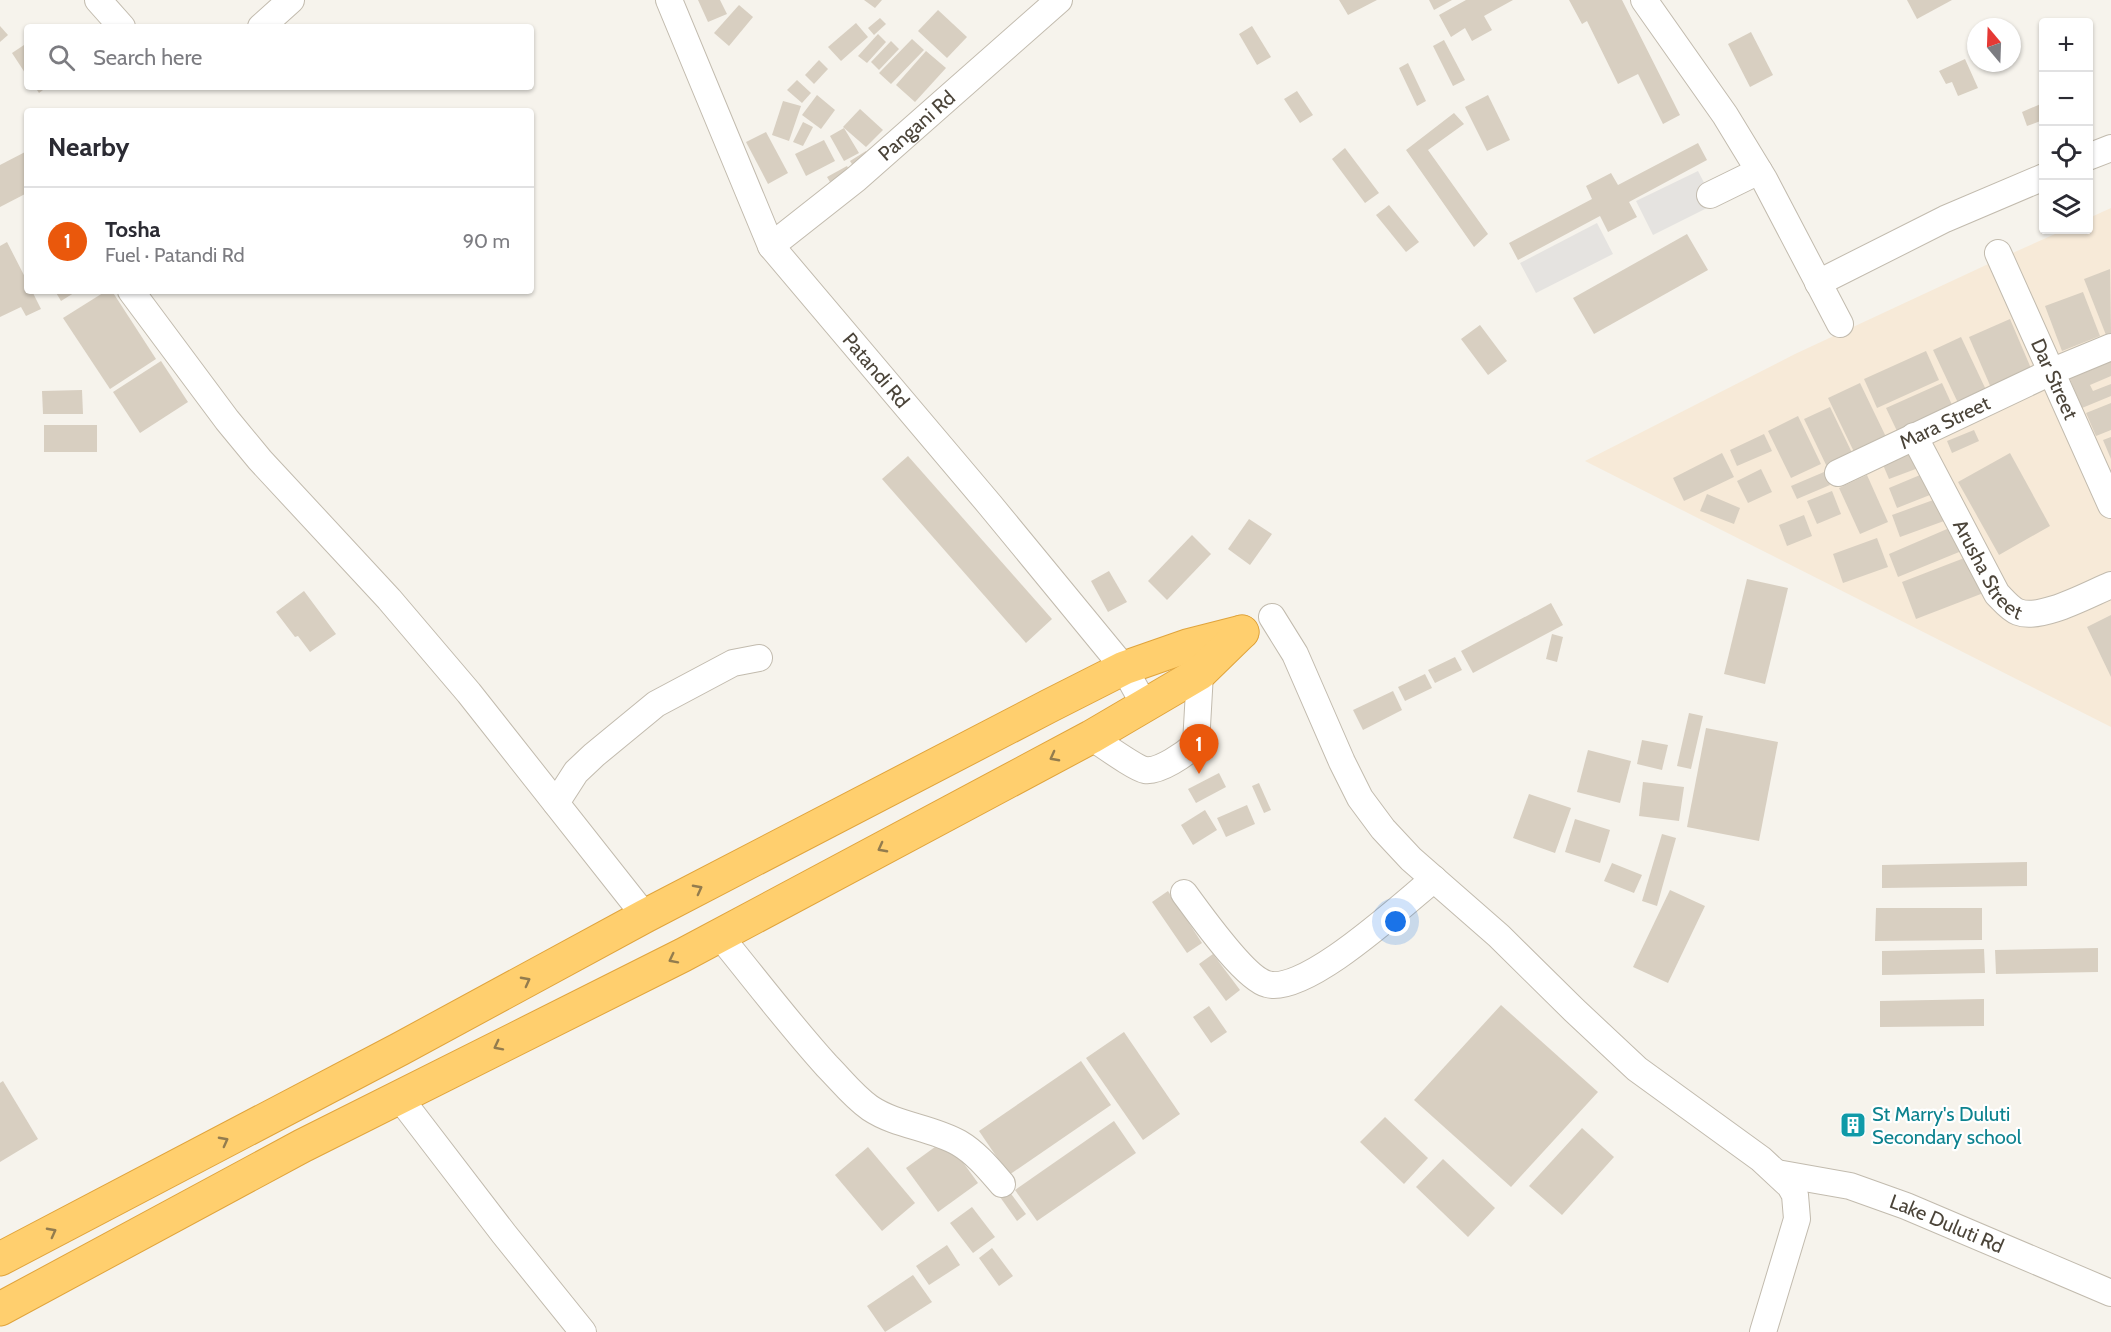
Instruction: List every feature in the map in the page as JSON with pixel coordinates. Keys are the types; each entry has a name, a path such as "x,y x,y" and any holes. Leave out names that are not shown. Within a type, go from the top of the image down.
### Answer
{"highway":[{"path":"0,1259 400,1049 645,916 1124,668 1187,646 1242,632 1200,673 1091,737 719,935 302,1146 0,1309"},
{"path":"400,1049 410,1091"},
{"path":"279,1112 302,1146"}],"street":[{"path":"98,0 120,24"},
{"path":"264,24 291,0"},
{"name":"Patandi Rd","path":"669,0 771,246 990,505 1124,668 1145,706"},
{"name":"Pangani Rd","path":"771,246 856,179 1059,0"},
{"path":"1644,0 1725,115 1759,171 1840,324"},
{"path":"2093,155 2111,148"},
{"path":"1710,195 1759,171"},
{"path":"1818,283 1945,219 2039,179"},
{"name":"Dar Street","path":"1998,253 2053,371 2111,505"},
{"path":"133,294 247,444 389,599 469,693 645,916"},
{"name":"Mara Street","path":"1838,473 2053,371 2111,347"},
{"name":"Arusha Street","path":"1914,436 1997,594 2017,612 2029,615 2044,612 2111,585"},
{"path":"1272,617 1295,654 1360,798 1397,844 1498,936 1637,1069 1769,1166 1790,1186 1795,1195 1797,1219 1763,1332"},
{"path":"556,803 576,772 656,704 733,663 759,658"},
{"path":"1091,737 1143,770 1154,769 1186,754 1196,744 1200,673"},
{"path":"1184,893 1228,950 1255,977 1267,984 1280,985 1309,975 1349,948 1434,879"},
{"path":"719,935 801,1037 852,1093 870,1108 891,1119 959,1143 972,1152 1002,1184"},
{"path":"410,1091 504,1234 583,1332"},
{"name":"Lake Duluti Rd","path":"1769,1166 1850,1186 1895,1202 2111,1293"}],"shaded area":[{"path":"1698,171 1715,204 1653,235 1636,201"},
{"path":"2111,208 2111,727 1585,461 1795,354 1999,259 2055,234 2093,234 2093,216"},
{"path":"1597,223 1613,254 1536,293 1520,263"}],"building":[{"path":"698,0 720,0 727,14 708,22"},
{"path":"864,0 882,0 875,8"},
{"path":"1339,0 1377,0 1348,15"},
{"path":"1429,0 1452,0 1434,10"},
{"path":"1466,0 1513,0 1484,16 1492,30 1472,41 1465,28 1451,37 1439,15"},
{"path":"1569,0 1622,0 1680,115 1663,124 1638,74 1618,84 1587,21 1582,24"},
{"path":"1907,0 1952,0 1917,19"},
{"path":"739,5 753,17 729,46 714,33"},
{"path":"938,10 967,37 947,58 918,31"},
{"path":"880,18 886,24 874,35 868,28"},
{"path":"856,23 868,37 841,61 828,47"},
{"path":"0,26 8,35 0,42"},
{"path":"1252,26 1271,57 1257,65 1239,34"},
{"path":"1751,32 1773,75 1750,87 1728,44"},
{"path":"878,34 886,42 867,63 858,56"},
{"path":"912,39 924,50 891,84 879,73"},
{"path":"1444,40 1465,80 1453,86 1433,46"},
{"path":"891,41 899,49 879,70 871,62"},
{"path":"24,45 24,71 12,53"},
{"path":"926,51 946,68 915,102 896,85"},
{"path":"1965,59 1967,72 1971,72 1978,88 1958,96 1952,82 1946,84 1939,71"},
{"path":"819,60 828,69 814,84 805,75"},
{"path":"1408,63 1426,101 1417,106 1399,68"},
{"path":"797,80 811,93 802,103 787,90"},
{"path":"1297,91 1313,115 1300,123 1284,99"},
{"path":"817,95 835,110 821,129 802,115"},
{"path":"1488,95 1510,140 1487,151 1465,107"},
{"path":"783,101 801,106 789,141 772,135"},
{"path":"2039,105 2039,122 2027,126 2022,112"},
{"path":"860,109 883,130 866,147 843,127"},
{"path":"1454,113 1464,124 1428,150 1488,234 1474,247 1406,150"},
{"path":"803,122 813,127 803,146 793,142"},
{"path":"844,128 859,153 844,161 830,136"},
{"path":"766,132 788,173 768,184 746,142"},
{"path":"824,140 835,161 806,176 795,154"},
{"path":"1698,143 1707,160 1629,202 1637,217 1608,232 1600,216 1518,260 1509,243 1592,199 1586,186 1611,173 1618,185"},
{"path":"1345,148 1379,193 1365,203 1332,159"},
{"path":"866,151 871,160 855,169 850,161"},
{"path":"24,153 24,195 0,207 0,165"},
{"path":"847,166 852,175 833,187 827,177"},
{"path":"1389,205 1419,242 1406,252 1376,215"},
{"path":"1687,234 1708,270 1594,334 1573,298"},
{"path":"7,242 24,275 24,294 34,294 41,309 26,316 21,307 0,317 0,246"},
{"path":"2110,269 2111,333 2106,335 2084,279"},
{"path":"2083,292 2100,336 2062,351 2045,306"},
{"path":"57,294 72,294 61,301"},
{"path":"101,294 114,294 156,359 110,389 63,318"},
{"path":"2010,319 2033,373 1992,390 1969,337"},
{"path":"1480,325 1507,361 1488,375 1461,339"},
{"path":"1961,337 1987,392 1959,405 1933,350"},
{"path":"1926,351 1939,380 1877,408 1864,379"},
{"path":"2111,355 2111,376 2090,385 2093,391 2111,384 2111,396 2082,408 2069,377"},
{"path":"161,361 188,402 140,433 113,392"},
{"path":"1860,383 1888,441 1856,456 1828,398"},
{"path":"1942,383 1953,407 1897,431 1886,408"},
{"path":"82,390 83,414 43,414 42,391"},
{"path":"2111,403 2111,430 2096,436 2086,413"},
{"path":"1830,407 1855,459 1829,471 1804,419"},
{"path":"1798,416 1821,464 1791,478 1768,431"},
{"path":"44,425 97,425 97,452 44,452"},
{"path":"1974,430 1979,441 1952,453 1947,441"},
{"path":"1764,434 1772,451 1737,466 1730,450"},
{"path":"2111,437 2111,459 2103,440"},
{"path":"1914,447 1921,467 1889,479 1881,460"},
{"path":"1722,453 1734,477 1684,501 1673,478"},
{"path":"2010,453 2050,526 1999,555 1958,482"},
{"path":"908,456 1052,619 1026,643 882,479"},
{"path":"1761,469 1772,492 1748,503 1737,481"},
{"path":"1932,470 1940,491 1897,508 1889,488"},
{"path":"1824,472 1830,485 1797,499 1791,486"},
{"path":"1867,475 1888,522 1860,534 1839,488"},
{"path":"1832,491 1841,514 1817,524 1807,501"},
{"path":"1707,494 1740,508 1734,524 1700,511"},
{"path":"1936,499 1944,521 1900,537 1892,515"},
{"path":"1804,515 1812,536 1787,546 1779,525"},
{"path":"1249,519 1272,534 1250,565 1228,549"},
{"path":"1954,526 1964,550 1898,577 1889,554"},
{"path":"1192,535 1211,554 1167,600 1148,581"},
{"path":"1877,538 1888,567 1843,583 1833,554"},
{"path":"1972,555 1986,592 1916,619 1902,582"},
{"path":"1109,571 1127,602 1108,612 1091,581"},
{"path":"1747,579 1788,588 1765,684 1724,674"},
{"path":"304,591 336,634 310,652 276,612"},
{"path":"1551,603 1563,625 1473,673 1461,651"},
{"path":"2111,615 2111,677 2087,627"},
{"path":"1552,634 1563,637 1557,662 1546,659"},
{"path":"1455,657 1462,670 1435,683 1428,670"},
{"path":"1425,674 1432,688 1405,701 1398,687"},
{"path":"1393,691 1402,710 1363,730 1353,710"},
{"path":"1689,713 1703,716 1691,769 1677,766"},
{"path":"1706,728 1778,742 1759,841 1687,827"},
{"path":"1642,740 1668,745 1662,770 1637,764"},
{"path":"1588,750 1631,761 1620,803 1577,792"},
{"path":"1219,773 1226,787 1196,803 1188,789"},
{"path":"1643,782 1684,787 1679,821 1639,816"},
{"path":"1259,783 1271,810 1264,813 1252,786"},
{"path":"1529,794 1571,808 1555,853 1513,838"},
{"path":"1247,805 1255,824 1226,837 1217,818"},
{"path":"1205,810 1217,830 1193,845 1181,825"},
{"path":"1575,819 1610,830 1600,863 1565,852"},
{"path":"1662,834 1676,838 1657,906 1642,901"},
{"path":"2027,862 2027,886 1882,888 1882,865"},
{"path":"1612,863 1642,875 1634,893 1604,881"},
{"path":"1670,890 1705,906 1668,983 1633,967"},
{"path":"1168,891 1202,943 1187,953 1152,902"},
{"path":"1876,908 1982,908 1982,940 1875,941"},
{"path":"2098,948 2098,972 1996,974 1995,950"},
{"path":"1984,949 1985,973 1882,975 1882,951"},
{"path":"1213,954 1240,990 1226,1001 1199,964"},
{"path":"1984,999 1984,1026 1880,1027 1880,1001"},
{"path":"1501,1005 1598,1092 1511,1187 1414,1100"},
{"path":"1209,1006 1227,1032 1211,1043 1193,1017"},
{"path":"1124,1032 1180,1114 1143,1140 1086,1058"},
{"path":"1081,1061 1111,1105 1009,1175 979,1131"},
{"path":"3,1081 38,1139 0,1162 0,1083"},
{"name":"St Marry's Duluti Secondary school","path":"1843,1114 1866,1118 1862,1137 1840,1133"},
{"path":"1385,1117 1428,1158 1404,1184 1360,1142"},
{"path":"1114,1121 1136,1153 1037,1221 1015,1190"},
{"path":"1582,1128 1614,1157 1562,1215 1529,1186"},
{"path":"946,1139 978,1183 938,1212 906,1168"},
{"path":"868,1147 915,1203 882,1231 835,1175"},
{"path":"1443,1159 1495,1208 1468,1237 1416,1187"},
{"path":"1009,1191 1026,1214 1017,1221 1000,1197"},
{"path":"972,1207 995,1237 973,1253 950,1223"},
{"path":"947,1245 960,1265 929,1285 916,1266"},
{"path":"992,1248 1013,1276 999,1286 979,1258"},
{"path":"913,1275 932,1302 885,1332 867,1306"}],"place":[{"name":"Tosha","path":"1199,774"},
{"name":"St Marry's Duluti Secondary school","path":"1853,1125"}]}
